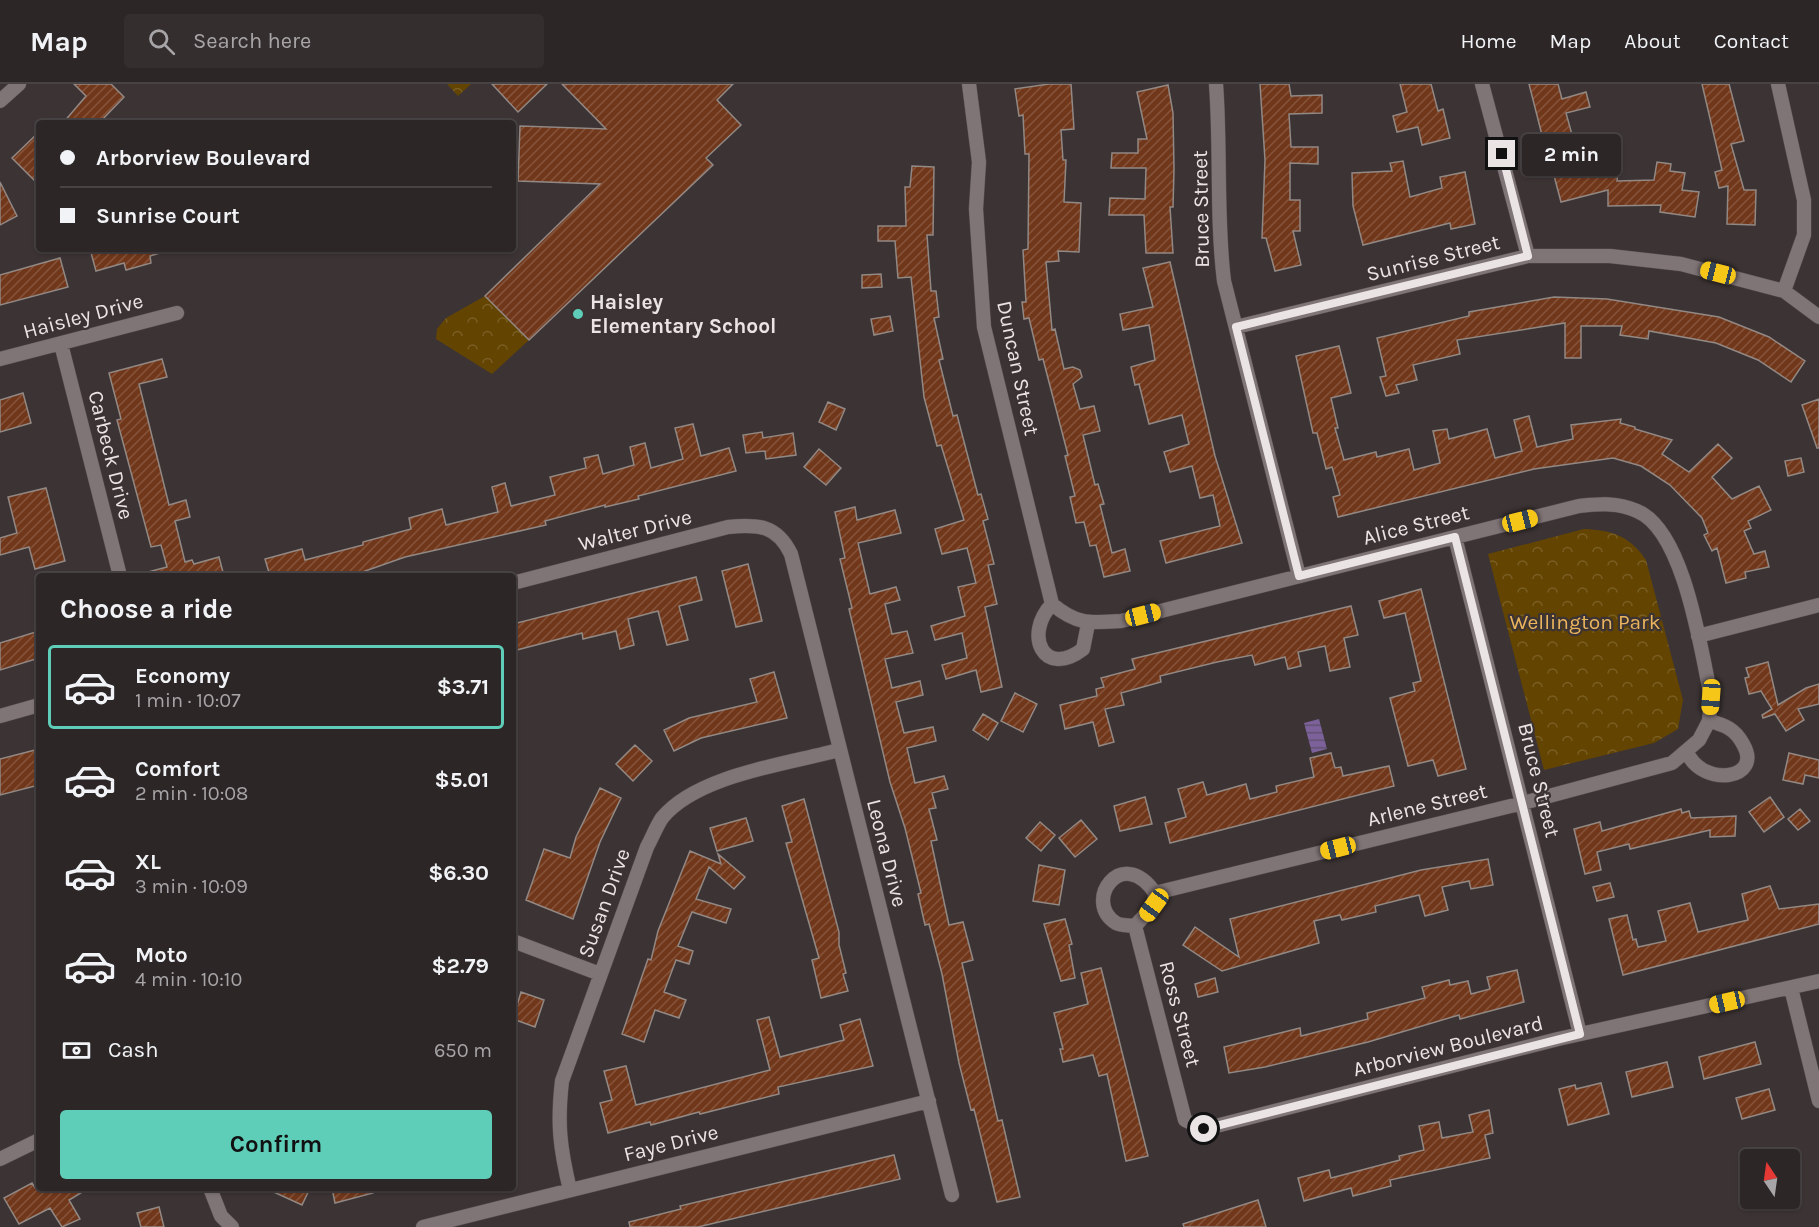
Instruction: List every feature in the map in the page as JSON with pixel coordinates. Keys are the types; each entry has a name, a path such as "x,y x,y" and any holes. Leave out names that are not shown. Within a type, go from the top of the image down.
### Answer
{"street":[{"path":"0,101 19,84"},
{"name":"Duncan Street","path":"969,84 979,162 976,209 984,327 1052,604"},
{"name":"Bruce Street","path":"1216,84 1220,137 1220,254 1224,281 1299,576"},
{"path":"1482,84 1528,256"},
{"path":"1778,84 1804,200 1804,235 1784,291 1819,316"},
{"name":"Sunrise Street","path":"1236,327 1528,256 1610,256 1681,264 1784,291"},
{"name":"Haisley Drive","path":"0,359 177,313"},
{"name":"Carbeck Drive","path":"61,344 119,573"},
{"name":"Alice Street","path":"1052,604 1065,615 1088,624 1121,621 1579,506 1610,503 1639,511 1662,531 1676,555 1698,636"},
{"name":"Walter Drive","path":"516,582 728,527 751,525 769,530"},
{"name":"Leona Drive","path":"769,530 783,538 791,554 952,1195"},
{"name":"Bruce Street","path":"1455,537 1580,1034"},
{"path":"1052,604 1039,623 1040,646 1047,656 1059,660 1072,657 1083,649 1088,624"},
{"path":"1687,752 1692,762 1704,772 1720,777 1738,772 1747,763 1748,752 1734,730 1709,721 1711,697 1698,636 1819,605"},
{"path":"0,716 36,706"},
{"name":"Arlene Street","path":"1155,893 1523,803 1672,763 1699,740 1709,721"},
{"name":"Susan Drive","path":"570,1190 560,1147 558,1114 562,1081 647,847 662,819 680,802 707,786 839,750"},
{"path":"1129,873 1145,878 1155,893 1154,905 1135,926 1117,924 1105,911 1103,894 1112,879 1129,873"},
{"name":"Ross Street","path":"1135,926 1185,1120 1204,1129 1229,1123"},
{"path":"516,942 600,974"},
{"name":"Arborview Boulevard","path":"1229,1123 1580,1034 1819,981"},
{"path":"1791,988 1819,1101"},
{"name":"Faye Drive","path":"423,1227 929,1101"},
{"path":"0,1159 36,1141"},
{"path":"211,1191 221,1216 232,1227"}],"green space":[{"path":"447,84 471,84 458,96"},
{"path":"485,296 529,340 492,374 436,339 437,329 446,318"},
{"name":"Wellington Park","path":"1584,529 1620,536 1634,545 1646,560 1683,700 1678,729 1654,743 1544,770 1488,554"}],"shaded area":[{"path":"1319,719 1327,749 1312,753 1304,723"}],"building":[{"path":"74,84 111,84 124,97 102,120 66,120 86,96"},
{"path":"492,84 547,84 518,112"},
{"path":"562,84 733,84 717,100 741,125 706,158 713,165 529,340 485,296 600,184 518,181 520,126 606,129"},
{"path":"1049,84 1071,84 1074,129 1061,130 1063,160 1066,160 1064,202 1081,203 1079,252 1058,251 1059,261 1046,262 1052,330 1055,329 1064,369 1073,367 1080,370 1082,377 1073,384 1080,409 1094,406 1100,431 1083,435 1095,485 1098,484 1104,504 1100,505 1112,553 1125,549 1130,571 1104,577 1096,545 1090,546 1084,522 1076,523 1070,497 1075,496 1065,456 1068,455 1043,359 1039,360 1029,318 1024,319 1022,302 1026,302 1023,250 1028,249 1029,154 1025,154 1023,115 1019,116 1015,89"},
{"path":"1260,84 1289,84 1291,96 1322,95 1322,113 1289,114 1291,147 1318,147 1318,164 1290,163 1290,200 1300,200 1300,231 1293,231 1301,265 1275,271 1266,238 1262,238 1265,160"},
{"path":"1400,84 1431,84 1438,111 1443,109 1450,138 1422,145 1418,127 1397,132 1393,116 1407,112"},
{"path":"1529,84 1558,84 1562,99 1586,92 1590,107 1566,113 1574,142 1580,141 1582,150 1620,154 1617,181 1654,180 1657,162 1671,164 1670,171 1685,173 1682,190 1699,192 1695,217 1660,212 1661,205 1608,206 1608,190 1561,202 1552,168 1563,166 1556,140 1544,143"},
{"path":"1702,84 1729,84 1744,141 1731,144 1744,190 1756,190 1755,225 1727,224 1728,186 1719,188 1715,172 1722,170"},
{"path":"1168,85 1173,113 1173,207 1170,207 1173,253 1146,253 1144,215 1109,215 1110,198 1145,199 1146,168 1111,168 1112,153 1138,153 1138,139 1147,139 1137,92"},
{"path":"36,135 36,182 12,158"},
{"path":"1403,161 1410,197 1442,188 1440,177 1465,172 1475,224 1451,229 1450,223 1363,245 1353,206 1352,173 1392,171 1390,163"},
{"path":"912,166 934,167 933,235 927,235 931,291 936,291 939,317 934,318 943,359 939,360 953,416 957,415 978,495 981,494 988,519 983,521 994,564 988,565 997,604 985,607 1002,687 981,692 976,670 946,679 942,665 967,658 962,633 935,640 931,626 965,616 958,587 976,583 967,548 942,554 935,529 964,520 941,445 937,446 924,397 911,277 898,278 895,241 878,241 878,226 906,226 905,187 910,187"},
{"path":"0,182 17,216 0,225"},
{"path":"91,252 160,252 150,256 151,263 126,270 124,263 96,271"},
{"path":"60,258 68,287 0,305 0,275"},
{"path":"1170,262 1215,456 1242,543 1166,563 1160,541 1220,526 1213,495 1200,498 1192,466 1170,472 1164,452 1189,444 1182,415 1149,424 1139,384 1135,385 1131,367 1155,360 1149,325 1123,330 1120,314 1153,307 1143,268"},
{"path":"881,274 882,287 862,288 862,275"},
{"path":"1554,297 1607,299 1719,317 1769,337 1805,361 1791,382 1758,360 1716,343 1649,331 1648,339 1620,335 1622,326 1581,326 1581,358 1565,358 1565,323 1457,340 1460,354 1413,365 1417,380 1396,385 1399,393 1386,396 1380,377 1386,376 1377,338 1469,316 1469,312"},
{"path":"890,316 893,331 874,335 871,319"},
{"path":"1339,346 1351,393 1331,398 1338,428 1335,428 1344,460 1376,452 1377,457 1409,449 1414,470 1440,463 1433,431 1447,429 1449,439 1487,429 1495,458 1522,451 1514,420 1529,416 1537,447 1573,439 1571,425 1621,419 1620,423 1672,440 1662,454 1689,472 1718,444 1732,458 1712,477 1732,499 1759,486 1771,510 1748,521 1751,528 1744,531 1754,554 1765,551 1769,567 1745,572 1746,578 1726,583 1717,548 1712,551 1704,535 1708,533 1702,518 1670,485 1641,466 1613,458 1534,469 1338,517 1333,497 1340,495 1332,467 1326,469 1317,433 1313,433 1296,356"},
{"path":"162,359 167,377 139,384 169,505 186,500 190,517 175,521 185,562 192,560 194,564 219,557 223,573 148,573 167,567 161,545 151,547 117,420 121,419 109,373"},
{"path":"23,393 31,423 0,432 0,400"},
{"path":"1819,399 1819,448 1817,448 1802,405"},
{"path":"828,402 845,409 836,430 819,422"},
{"path":"693,424 701,456 729,448 736,471 638,496 639,499 605,507 605,505 545,521 546,525 405,557 360,573 269,573 265,559 302,549 305,560 363,545 363,542 411,529 409,518 442,509 446,525 498,512 492,487 505,483 511,506 555,495 550,477 586,468 584,458 598,455 603,474 634,465 630,447 645,443 651,468 683,459 675,428"},
{"path":"762,432 763,438 793,433 796,455 766,459 765,451 746,453 743,435"},
{"path":"819,449 841,468 826,485 804,467"},
{"path":"1801,458 1804,472 1788,476 1785,461"},
{"path":"46,488 65,561 35,569 29,547 0,555 0,538 17,533 8,497"},
{"path":"855,507 857,520 895,510 901,533 858,543 870,594 896,587 900,600 885,604 892,634 907,631 913,653 885,659 892,688 920,681 923,695 896,702 904,733 933,727 936,741 907,748 915,783 944,776 948,789 932,793 936,808 929,809 937,840 931,841 949,925 963,922 973,960 962,963 998,1121 1002,1120 1020,1197 997,1202 974,1109 971,1110 959,1063 942,974 929,924 925,925 918,894 921,893 905,828 890,782 849,609 852,608 840,559 845,558 835,512"},
{"path":"748,564 762,621 736,627 722,571"},
{"path":"696,577 702,600 679,606 688,640 667,645 658,611 628,619 634,645 620,649 616,631 583,639 582,633 516,650 516,623"},
{"path":"1421,589 1466,769 1438,776 1433,760 1408,766 1390,698 1415,691 1413,683 1421,681 1405,613 1384,618 1379,601"},
{"path":"1351,606 1358,635 1344,638 1350,667 1330,671 1325,646 1298,652 1301,666 1288,669 1285,657 1255,665 1252,655 1217,662 1160,676 1161,682 1121,693 1124,705 1105,709 1114,742 1099,746 1093,722 1065,729 1060,705 1097,696 1096,689 1104,687 1101,678 1135,669 1132,659"},
{"path":"36,632 36,659 0,670 0,643"},
{"path":"1768,662 1778,705 1806,688 1819,684 1819,704 1798,709 1804,720 1786,731 1775,714 1763,718 1762,715 1772,709 1761,691 1749,694 1745,678 1749,677 1746,668"},
{"path":"774,672 787,718 701,738 674,751 664,730 689,718 757,702 750,679"},
{"path":"1015,693 1037,704 1023,732 1001,721"},
{"path":"983,714 998,723 988,740 973,730"},
{"path":"635,745 652,761 633,781 616,764"},
{"path":"36,750 36,786 0,795 0,759"},
{"path":"1331,753 1335,768 1341,767 1343,776 1389,766 1394,786 1170,843 1165,823 1186,817 1178,789 1203,782 1207,795 1246,784 1250,799 1277,792 1276,786 1314,777 1310,758"},
{"path":"1789,753 1819,760 1819,778 1805,775 1803,784 1783,780"},
{"path":"600,788 621,798 600,842 573,919 526,900 544,849 570,858 576,837"},
{"path":"1145,797 1152,824 1120,831 1114,806"},
{"path":"1770,797 1784,817 1764,832 1749,812"},
{"path":"804,799 839,932 839,945 846,973 843,974 848,991 821,998 812,960 819,958 786,843 792,842 782,806"},
{"path":"1681,809 1682,813 1689,811 1691,818 1736,816 1735,836 1710,837 1710,830 1630,849 1629,844 1597,852 1601,870 1585,874 1574,829 1600,822 1602,831"},
{"path":"1800,809 1810,821 1798,830 1788,819"},
{"path":"746,818 753,841 717,851 710,828"},
{"path":"1081,820 1097,839 1075,857 1059,838"},
{"path":"1040,822 1055,835 1041,851 1026,838"},
{"path":"690,851 721,864 718,854 745,877 734,889 709,867 696,899 731,909 726,923 692,912 678,946 693,951 689,964 676,960 664,992 686,1000 679,1018 655,1010 644,1042 622,1034 648,959 651,960 658,931"},
{"path":"1488,859 1493,885 1471,889 1469,881 1442,887 1448,910 1425,916 1419,895 1375,906 1376,912 1342,920 1340,915 1314,921 1319,943 1222,971 1183,945 1195,927 1239,957 1230,919 1421,870"},
{"path":"1039,865 1065,870 1059,905 1033,901"},
{"path":"1610,883 1614,897 1597,901 1593,887"},
{"path":"1770,886 1779,909 1819,904 1819,924 1623,975 1609,919 1627,915 1633,940 1636,939 1638,947 1666,941 1658,911 1690,903 1698,932 1748,920 1742,894"},
{"path":"1065,919 1072,944 1069,945 1075,978 1061,981 1044,924"},
{"path":"1101,968 1148,1156 1126,1161 1107,1074 1099,1076 1093,1055 1063,1062 1060,1049 1063,1049 1054,1013 1088,1004 1081,973"},
{"path":"1517,970 1524,1002 1460,1019 1459,1015 1368,1042 1265,1067 1229,1073 1224,1047 1300,1028 1301,1036 1368,1019 1367,1013 1425,998 1422,987 1449,980 1450,985 1468,981 1471,994 1490,989 1487,977"},
{"path":"1215,978 1218,992 1198,997 1195,984"},
{"path":"521,992 544,1000 535,1027 516,1020 516,1009"},
{"path":"769,1017 780,1057 844,1040 840,1025 860,1019 873,1066 778,1087 779,1094 700,1114 699,1112 651,1125 650,1122 608,1133 600,1103 612,1100 604,1071 626,1066 636,1105 770,1070 757,1020"},
{"path":"1755,1042 1761,1064 1704,1079 1699,1057"},
{"path":"1667,1062 1673,1087 1632,1097 1626,1072"},
{"path":"1601,1083 1609,1114 1568,1125 1559,1089 1575,1085 1576,1089"},
{"path":"1769,1089 1775,1110 1742,1119 1736,1098"},
{"path":"1489,1110 1493,1133 1485,1135 1490,1158 1390,1180 1391,1186 1353,1196 1351,1188 1304,1201 1298,1178 1329,1170 1331,1178 1400,1160 1399,1156 1424,1150 1419,1126 1439,1122 1442,1138 1473,1132 1469,1115"},
{"path":"894,1155 900,1179 698,1227 630,1227 629,1222 681,1209 680,1206"},
{"path":"32,1183 36,1191 84,1191 69,1200 80,1219 62,1227 50,1208 19,1224 4,1198"},
{"path":"272,1191 309,1191 302,1205"},
{"path":"333,1191 373,1191 373,1193 335,1203"},
{"path":"1258,1200 1266,1227 1184,1227 1183,1224"},
{"path":"159,1207 164,1227 141,1227 137,1213"}],"place":[{"name":"Haisley Elementary School","path":"578,314"}],"route":[{"path":"1204,1129 1580,1034 1455,537 1299,576 1236,327 1285,317 1528,256 1502,154"}]}
